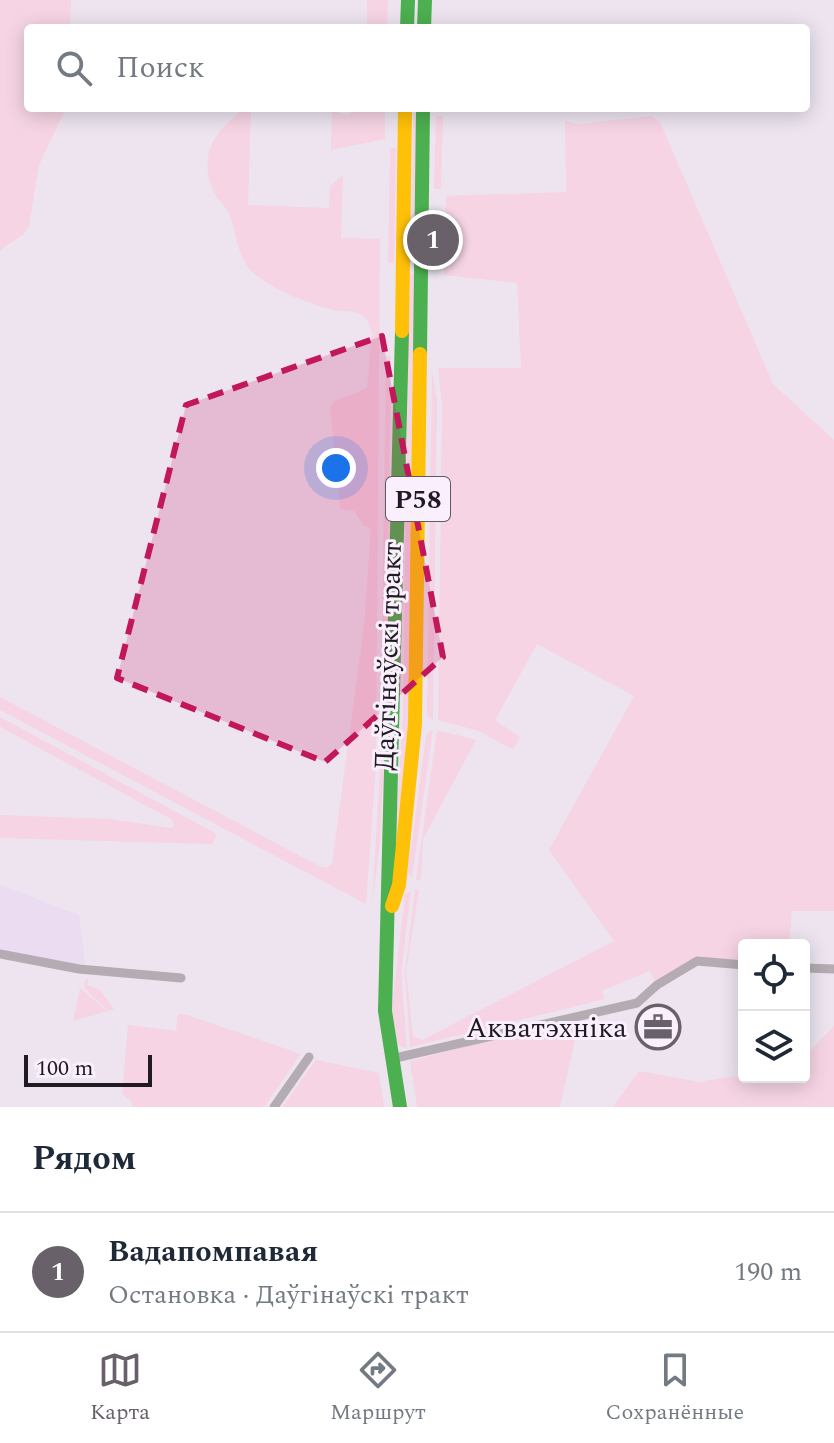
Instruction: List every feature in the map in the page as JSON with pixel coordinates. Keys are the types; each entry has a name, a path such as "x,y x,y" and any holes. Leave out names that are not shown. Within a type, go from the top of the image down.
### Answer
{"main road":[{"path":"407,24 408,0"},
{"path":"424,24 425,0"},
{"name":"Даўгінаўскі тракт","path":"400,1107 385,1011 405,112"},
{"name":"Даўгінаўскі тракт","path":"389,916 399,885 415,724 423,112"}],"street":[{"path":"0,954 79,969 181,978"},
{"path":"391,1059 637,1003 657,985 697,961 738,964"},
{"path":"810,968 834,969"},
{"path":"274,1107 309,1057"}],"highlighted area":[{"path":"382,336 443,657 325,762 117,678 186,405"}],"shaded area":[{"path":"0,0 71,0 70,24 24,24 24,112 64,112 39,165 29,226 24,234 0,250"},
{"path":"367,0 388,0 387,24 367,24"},
{"path":"241,112 251,112 248,205 329,208 330,186 343,175 341,238 380,239 376,765 366,904 0,710 0,697 319,866 326,868 332,864 364,626 371,528 364,526 354,511 340,509 330,407 335,401 367,388 372,333 367,319 359,313 329,309 292,296 257,276 245,263 229,212 213,190 207,164 213,143 226,124"},
{"path":"332,112 347,115 353,112 385,112 385,139 331,150"},
{"path":"414,112 418,145 417,262 410,262"},
{"path":"436,116 443,116 441,189 434,189"},
{"path":"651,116 660,122 773,384 834,440 834,911 792,911 790,939 738,939 738,961 734,965 697,961 657,985 650,971 602,991 605,999 410,1047 405,972 415,890 419,890 406,971 413,1036 422,1040 614,941 549,850 634,696 537,644 495,720 520,737 513,750 479,731 438,720 442,405 438,368 521,368 517,283 444,275 446,196 566,192 565,121 578,124"},
{"path":"390,148 396,148 394,263 388,263"},
{"path":"409,274 415,274 409,711 392,881 403,717"},
{"path":"386,356 391,356 385,744 380,842 372,904 380,771"},
{"path":"432,371 437,400 433,721 427,716"},
{"path":"0,717 217,834 212,844 0,838 0,815 109,819 171,828 174,825 171,819 0,727"},
{"path":"433,729 412,878 408,872 426,736"},
{"path":"437,730 476,740 423,839 421,880 416,880"},
{"path":"0,885 79,915 86,969 0,954"},
{"path":"411,891 401,972 407,1049 396,1044 392,1008 405,894"},
{"path":"89,977 87,985 99,989 114,1009 108,1011 85,989 84,982"},
{"path":"80,988 107,1011 73,1021"},
{"path":"178,1014 301,1054 264,1107 132,1107 132,1102 122,1094 128,1025 176,1031"},
{"path":"580,1017 560,1107 417,1107 410,1061"},
{"path":"834,1026 834,1107 613,1107 639,1071 699,1082 735,1076 738,1076 738,1083 810,1083 810,1051"},
{"path":"316,1060 379,1073 384,1107 282,1107"}],"traffic: fast":[{"path":"407,24 408,0"},
{"path":"424,24 425,0"},
{"path":"420,354 423,112"},
{"path":"400,1107 385,1011 402,331"}],"traffic: slow":[{"path":"402,331 405,112"},
{"path":"392,906 399,885 415,724 420,354"}],"place":[{"name":"Вадапомпавая","path":"433,240"},
{"name":"Акватэхніка","path":"658,1027"}]}
